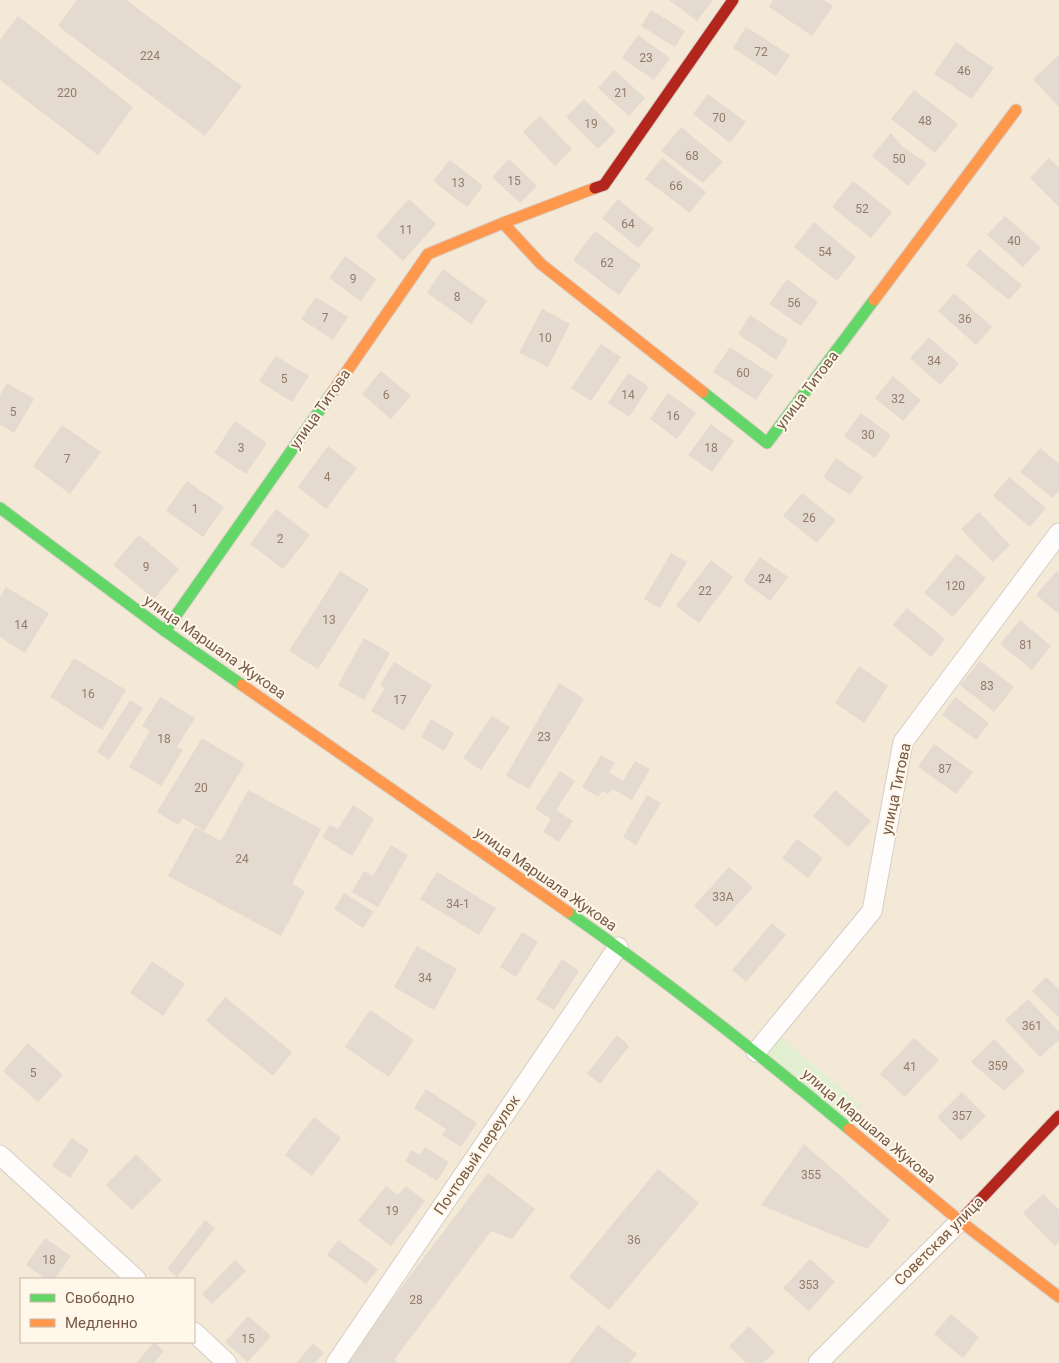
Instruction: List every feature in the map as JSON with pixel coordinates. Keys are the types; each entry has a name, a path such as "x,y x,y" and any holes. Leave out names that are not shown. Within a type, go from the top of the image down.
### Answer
{"street":[{"name":"улица Титова","path":"164,631 428,254 604,185 733,0"},
{"name":"улица Титова","path":"503,223 541,264 767,443 1016,110"},
{"name":"улица Маршала Жукова","path":"0,508 164,631 618,947 756,1052 960,1221 1059,1297"},
{"name":"улица Титова","path":"756,1052 872,912 903,742 1059,534"},
{"name":"Почтовый переулок","path":"336,1363 618,947"},
{"name":"Советская улица","path":"818,1363 960,1221 1059,1116"},
{"path":"0,1155 135,1278"},
{"path":"195,1333 227,1363"}],"shaded area":[{"path":"0,0 1059,0 1059,1363 0,1363"}],"green space":[{"path":"779,1035 862,1106 848,1122 764,1053"}],"building":[{"path":"77,0 126,0 242,86 205,136 58,26"},
{"path":"669,0 713,0 697,21"},
{"path":"773,0 824,0 833,6 812,36 769,7"},
{"path":"651,10 685,31 675,47 641,26"},
{"path":"18,16 133,107 98,155 0,80 0,40"},
{"path":"746,27 790,55 776,76 733,48"},
{"path":"638,35 670,58 654,80 622,58"},
{"path":"956,42 994,68 972,99 934,74"},
{"path":"1059,55 1059,107 1033,79"},
{"path":"614,70 645,98 629,116 598,88"},
{"path":"914,90 958,124 935,153 891,119"},
{"path":"708,94 746,122 730,143 693,114"},
{"path":"584,99 616,131 598,149 566,117"},
{"path":"540,116 572,149 555,166 523,132"},
{"path":"681,127 723,162 703,183 661,151"},
{"path":"891,133 903,147 927,163 908,186 872,156"},
{"path":"662,158 706,192 690,213 645,179"},
{"path":"1049,158 1059,168 1059,207 1030,178"},
{"path":"509,159 537,186 520,203 492,177"},
{"path":"450,160 483,186 467,207 433,181"},
{"path":"853,181 892,212 871,238 832,207"},
{"path":"409,199 436,224 403,261 376,236"},
{"path":"618,199 654,229 638,248 602,218"},
{"path":"1005,216 1041,248 1023,267 987,235"},
{"path":"814,222 856,257 837,281 794,247"},
{"path":"595,231 641,265 619,295 573,260"},
{"path":"979,249 1022,285 1009,300 966,265"},
{"path":"345,256 376,279 361,301 329,278"},
{"path":"443,269 487,301 471,324 427,293"},
{"path":"787,279 818,302 801,326 769,304"},
{"path":"954,293 992,327 976,345 938,311"},
{"path":"316,297 348,317 333,340 301,319"},
{"path":"542,309 570,324 548,367 519,353"},
{"path":"750,315 788,340 776,360 738,334"},
{"path":"929,337 959,364 940,385 910,358"},
{"path":"601,344 621,357 591,401 571,388"},
{"path":"730,347 773,375 756,400 713,372"},
{"path":"276,356 309,376 292,402 259,381"},
{"path":"381,371 411,396 391,419 362,394"},
{"path":"628,373 649,387 629,417 608,403"},
{"path":"893,376 921,400 903,421 875,398"},
{"path":"7,383 34,399 14,433 0,425 0,395"},
{"path":"668,393 696,413 677,439 650,419"},
{"path":"861,413 891,435 875,458 844,436"},
{"path":"235,421 267,443 246,474 214,453"},
{"path":"711,424 734,441 712,472 688,455"},
{"path":"62,425 101,452 70,494 33,466"},
{"path":"328,446 357,468 326,509 298,487"},
{"path":"1040,448 1059,464 1059,491 1053,498 1020,472"},
{"path":"836,458 863,477 850,495 823,477"},
{"path":"1009,477 1046,508 1030,527 993,496"},
{"path":"187,481 224,507 203,537 166,511"},
{"path":"802,493 836,520 817,543 783,516"},
{"path":"276,509 310,535 283,569 250,544"},
{"path":"979,512 1010,545 993,562 961,529"},
{"path":"139,535 179,569 154,599 113,565"},
{"path":"671,553 687,562 660,608 644,599"},
{"path":"957,554 986,578 953,617 924,593"},
{"path":"760,557 788,577 770,601 743,581"},
{"path":"711,560 733,577 699,623 676,606"},
{"path":"340,571 369,589 318,669 289,651"},
{"path":"1057,571 1059,573 1059,614 1036,595"},
{"path":"6,587 49,613 25,653 0,637 0,597"},
{"path":"907,608 945,639 931,657 893,625"},
{"path":"1020,620 1051,646 1032,670 1000,644"},
{"path":"364,638 390,653 364,700 338,685"},
{"path":"74,658 126,690 102,730 50,697"},
{"path":"980,661 1014,687 994,712 960,685"},
{"path":"394,662 432,685 404,731 371,711 385,688 380,685"},
{"path":"859,666 888,686 864,723 835,703"},
{"path":"559,683 584,699 529,789 506,776"},
{"path":"160,697 195,718 177,747 183,750 161,786 129,767 150,731 142,726"},
{"path":"955,697 989,723 976,740 942,715"},
{"path":"130,700 143,708 109,760 97,752"},
{"path":"492,716 510,727 481,770 463,758"},
{"path":"431,719 454,733 444,751 421,737"},
{"path":"202,738 245,764 204,831 183,818 178,825 157,812"},
{"path":"934,744 973,772 956,794 918,767"},
{"path":"601,755 615,763 609,772 623,781 635,761 650,769 632,800 612,789 608,794 602,791 598,797 582,787"},
{"path":"560,771 575,781 556,810 573,821 559,842 543,832 551,819 535,809"},
{"path":"248,790 321,829 292,884 305,891 281,936 168,876 195,827 221,841"},
{"path":"835,790 871,821 848,847 813,816"},
{"path":"647,795 661,803 636,845 623,837"},
{"path":"353,805 374,819 352,856 322,837 330,825 338,829"},
{"path":"797,839 823,858 808,878 782,858"},
{"path":"391,845 408,855 378,907 352,892 364,871 373,876"},
{"path":"729,867 753,887 717,927 694,906"},
{"path":"437,872 496,908 479,935 420,899"},
{"path":"344,893 374,912 363,928 334,909"},
{"path":"772,923 786,935 746,982 732,970"},
{"path":"522,932 538,942 516,977 500,967"},
{"path":"417,946 457,969 434,1010 394,987"},
{"path":"562,959 579,971 554,1010 536,999"},
{"path":"152,961 185,984 163,1016 130,993"},
{"path":"1046,977 1059,989 1059,1018 1032,991"},
{"path":"225,997 292,1052 273,1076 206,1021"},
{"path":"1028,999 1059,1032 1059,1040 1040,1057 1005,1020"},
{"path":"370,1010 414,1040 389,1077 345,1047"},
{"path":"617,1035 629,1046 600,1084 587,1074"},
{"path":"914,1038 939,1060 905,1097 880,1074"},
{"path":"994,1039 1025,1071 1004,1091 971,1062"},
{"path":"28,1043 63,1075 38,1102 3,1071"},
{"path":"426,1089 477,1123 461,1147 442,1135 446,1129 414,1108"},
{"path":"962,1092 986,1116 961,1141 937,1117"},
{"path":"314,1117 341,1138 312,1176 285,1155"},
{"path":"72,1138 89,1150 70,1178 52,1166"},
{"path":"804,1144 890,1220 867,1249 761,1205"},
{"path":"425,1147 449,1162 437,1181 405,1161 412,1150 420,1155"},
{"path":"136,1154 162,1180 132,1210 106,1185"},
{"path":"658,1169 699,1203 609,1310 569,1277"},
{"path":"488,1173 535,1209 512,1239 491,1231 394,1360 398,1363 344,1363"},
{"path":"386,1186 398,1195 406,1186 425,1201 391,1246 358,1221"},
{"path":"1043,1194 1059,1210 1059,1241 1055,1246 1023,1213"},
{"path":"205,1220 215,1228 177,1277 167,1269"},
{"path":"45,1238 71,1256 56,1278 45,1278 26,1265"},
{"path":"338,1240 378,1269 366,1284 327,1255"},
{"path":"810,1259 835,1282 809,1311 783,1288"},
{"path":"235,1260 246,1271 212,1304 202,1294"},
{"path":"951,1314 979,1337 963,1358 934,1334"},
{"path":"248,1316 271,1336 248,1362 225,1342"},
{"path":"598,1325 637,1354 630,1363 569,1363"},
{"path":"749,1326 775,1352 763,1363 746,1363 729,1346"},
{"path":"153,1343 164,1351 154,1363 136,1363"},
{"path":"313,1343 324,1353 315,1363 296,1363"}],"traffic: fast":[{"path":"703,392 767,443 874,300"},
{"path":"165,631 329,397"},
{"path":"0,508 165,631 242,685"},
{"path":"568,912 711,1017 849,1129"}],"traffic: slow":[{"path":"874,300 1016,110"},
{"path":"329,397 428,254 595,188"},
{"path":"503,223 541,264 703,392"},
{"path":"242,685 568,912"},
{"path":"849,1129 960,1221 1059,1297"}],"traffic: jam":[{"path":"595,188 604,185 733,0"},
{"path":"960,1221 1059,1116"}]}
